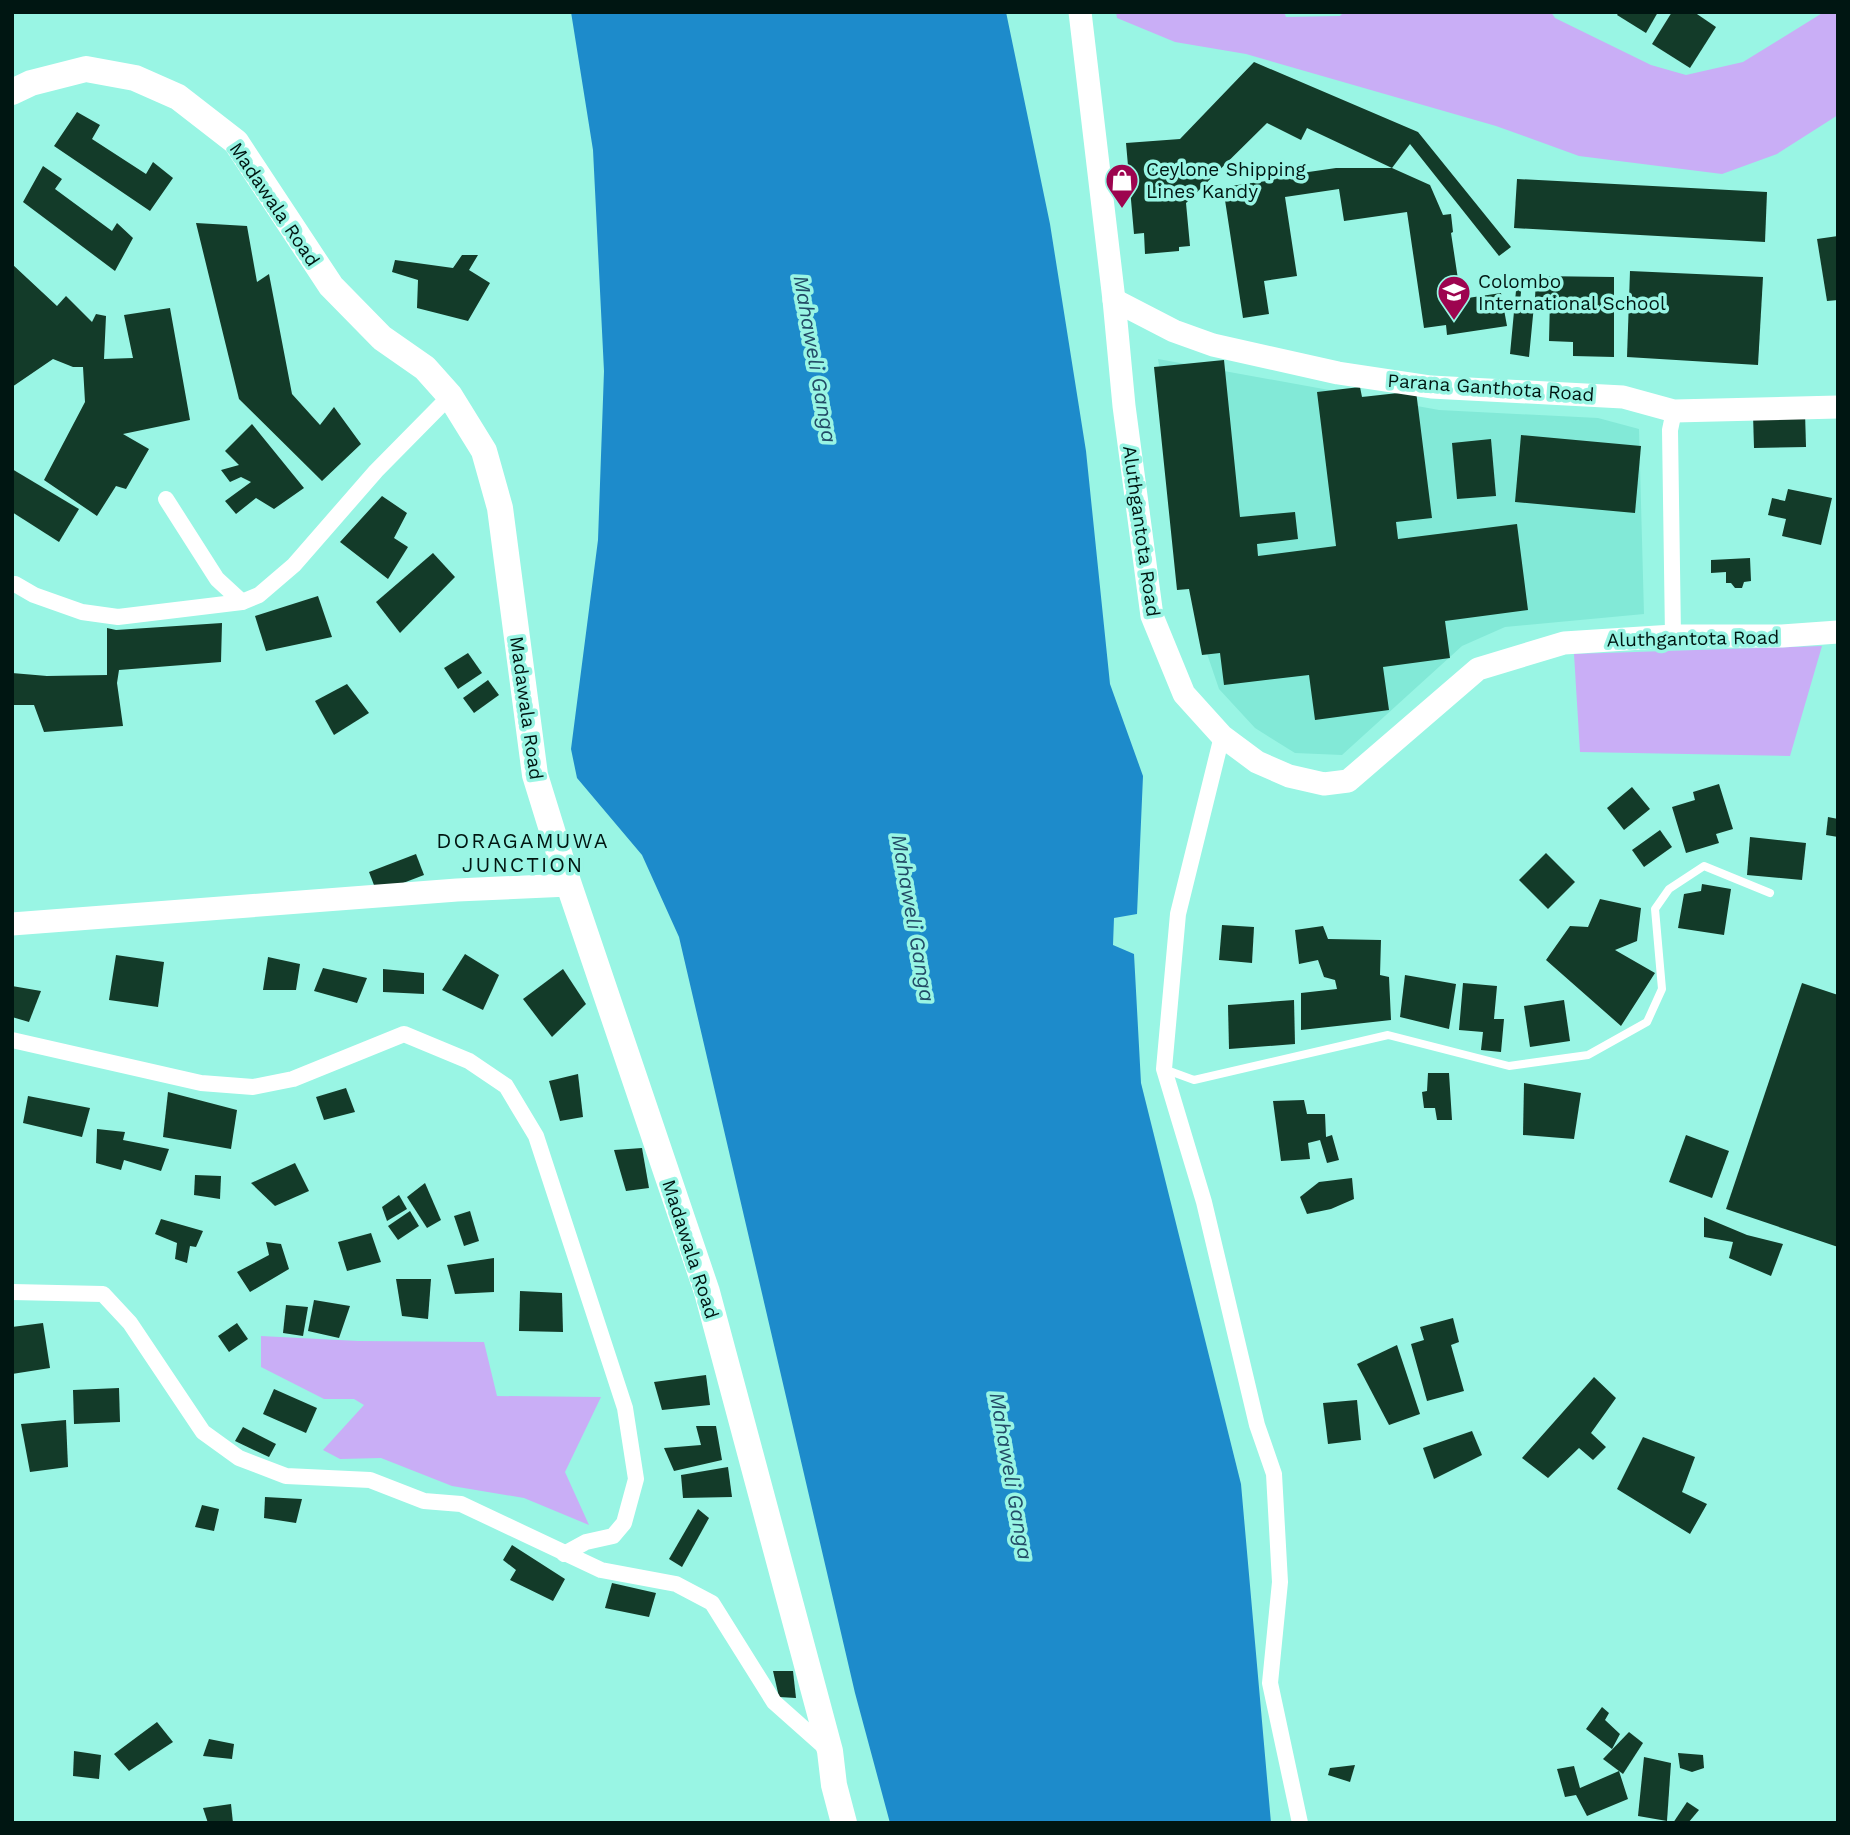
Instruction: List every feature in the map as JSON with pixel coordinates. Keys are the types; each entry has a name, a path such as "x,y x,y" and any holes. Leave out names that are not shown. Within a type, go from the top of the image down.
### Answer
{"main road":[{"name":"Madawala Road","path":"12,92 31,83 86,69 135,78 178,97 236,142 331,286 382,338 425,368 450,396 484,451 500,508 535,775 569,884 707,1292 830,1751 834,1785 844,1823"}],"street":[{"name":"Aluthgantota Road","path":"1080,12 1124,407 1152,616 1184,694 1222,736 1256,761 1289,776 1324,784 1348,781 1478,669 1564,643 1673,636 1782,636 1838,632"},
{"name":"Parana Ganthota Road","path":"1114,300 1174,331 1213,345 1285,362 1431,387 1623,397 1674,411 1838,407"},
{"path":"15,584 34,595 82,612 118,617 242,602 259,595 294,565 376,471 450,396"},
{"path":"1673,636 1670,430 1674,411"},
{"path":"166,499 217,579 242,602"},
{"path":"1222,736 1178,914 1164,1069 1205,1202 1257,1425 1274,1474 1280,1582 1270,1683 1300,1823"},
{"path":"12,924 569,884"},
{"path":"12,1040 201,1083 253,1087 293,1079 404,1034 469,1061 506,1086 536,1136 625,1408 636,1479 625,1523 613,1536 586,1542 564,1554"},
{"path":"12,1292 103,1294 130,1323 203,1432 239,1458 286,1476 370,1479 424,1500 461,1504 601,1570 676,1584 712,1603 774,1702 830,1751"}],"lane":[{"path":"1164,1069 1194,1080 1388,1035 1509,1066 1588,1055 1647,1022 1662,989 1655,909 1669,888 1704,866 1770,893"}],"shaded area":[{"path":"1116,12 1284,12 1286,17 1340,16 1344,12 1551,12 1555,18 1651,65 1686,75 1743,62 1824,12 1838,12 1838,115 1777,154 1722,174 1579,156 1496,126 1246,54 1175,42 1117,18"},
{"path":"1158,359 1439,410 1598,418 1639,429 1644,614 1505,627 1462,646 1342,755 1295,753 1255,728 1219,689 1202,639"},
{"path":"1822,646 1790,756 1580,752 1574,654"},
{"path":"261,1336 358,1341 484,1342 497,1396 601,1397 565,1472 589,1525 524,1498 452,1486 381,1458 340,1459 323,1450 364,1405 354,1399 324,1399 261,1367"}],"water":[{"name":"Mahaweli Ganga","path":"571,12 1006,12 1050,224 1086,451 1110,684 1143,776 1137,914 1114,918 1113,945 1134,954 1141,1083 1241,1484 1271,1823 890,1823 855,1693 679,937 642,855 577,778 571,749 598,540 604,371 593,150"}],"building":[{"path":"1619,12 1658,12 1646,33 1617,15"},
{"path":"1672,12 1694,12 1716,27 1690,68 1652,44"},
{"path":"1254,62 1418,132 1511,247 1499,256 1410,144 1392,168 1307,128 1301,140 1267,123 1186,203 1190,246 1179,247 1179,251 1145,254 1144,233 1134,234 1126,143 1180,139"},
{"path":"77,112 100,125 92,139 146,174 153,162 173,178 150,211 54,146"},
{"path":"43,166 62,179 55,189 112,231 117,223 133,238 115,271 23,202"},
{"path":"1336,168 1392,168 1430,185 1443,215 1451,214 1451,233 1461,299 1501,293 1507,326 1447,335 1446,325 1424,328 1407,212 1344,221 1339,189 1285,197 1297,276 1264,281 1269,314 1243,318 1223,187"},
{"path":"1517,179 1767,192 1765,242 1514,228"},
{"path":"196,223 247,226 257,282 269,274 292,394 320,425 334,407 361,444 322,481 239,399"},
{"path":"1838,236 1838,300 1827,301 1817,239"},
{"path":"462,255 478,255 469,270 490,283 468,321 417,308 418,280 392,272 395,260 453,268"},
{"path":"12,264 57,306 66,296 92,322 96,314 106,316 104,359 133,358 124,315 170,308 190,420 123,434 149,449 126,489 116,486 97,516 44,480 85,402 83,367 73,367 53,359 12,387"},
{"path":"1630,271 1763,277 1758,365 1627,357"},
{"path":"1536,276 1614,277 1614,357 1573,356 1573,342 1549,341 1550,299 1535,299"},
{"path":"1517,280 1522,280 1520,304 1534,305 1529,357 1510,354"},
{"path":"1224,360 1240,517 1295,512 1298,539 1257,544 1258,556 1336,546 1317,392 1360,387 1362,397 1416,391 1432,518 1396,522 1398,539 1517,524 1528,610 1445,621 1450,658 1383,667 1389,710 1315,720 1309,675 1224,685 1220,653 1202,655 1189,589 1177,590 1154,367"},
{"path":"1805,412 1806,447 1754,448 1753,414"},
{"path":"252,424 304,488 274,509 256,498 236,514 225,501 251,482 241,477 230,482 221,470 239,465 225,451"},
{"path":"1521,435 1641,446 1635,513 1515,502"},
{"path":"1491,439 1496,496 1457,499 1452,443"},
{"path":"12,469 79,509 59,542 12,512"},
{"path":"1788,489 1832,498 1821,545 1782,536 1786,519 1768,515 1772,498 1785,501"},
{"path":"382,496 407,513 394,538 408,547 388,579 340,542"},
{"path":"433,553 455,577 400,633 376,602"},
{"path":"1750,558 1751,581 1744,582 1742,588 1726,583 1726,572 1711,573 1711,560"},
{"path":"318,596 332,637 266,651 255,616"},
{"path":"222,623 221,662 119,670 117,683 123,726 44,732 34,705 12,705 12,673 47,676 107,675 107,628 116,630"},
{"path":"468,653 482,673 458,689 444,668"},
{"path":"488,680 499,695 474,713 463,698"},
{"path":"347,684 369,713 334,735 315,701"},
{"path":"1719,784 1733,829 1716,834 1719,843 1686,853 1672,807 1695,800 1693,792"},
{"path":"1632,787 1650,809 1624,830 1607,808"},
{"path":"1828,817 1838,819 1838,837 1826,835"},
{"path":"1660,830 1672,847 1644,867 1632,850"},
{"path":"1750,837 1806,843 1802,880 1747,875"},
{"path":"1546,853 1575,882 1548,909 1519,880"},
{"path":"416,854 424,875 377,893 369,872"},
{"path":"1702,884 1731,889 1724,935 1678,928 1684,894 1701,891"},
{"path":"1600,899 1641,908 1637,941 1615,950 1655,973 1621,1026 1546,960 1570,926 1588,927"},
{"path":"1222,925 1254,927 1252,963 1219,960"},
{"path":"1323,926 1328,939 1381,940 1380,975 1389,977 1391,1020 1301,1030 1301,993 1337,989 1335,980 1324,977 1318,960 1299,964 1295,930"},
{"path":"465,954 499,975 483,1010 442,990"},
{"path":"116,955 164,962 158,1007 109,1000"},
{"path":"268,957 300,964 296,990 263,990"},
{"path":"323,968 367,978 357,1003 314,991"},
{"path":"383,969 424,973 424,994 383,992"},
{"path":"563,969 586,1004 552,1037 523,999"},
{"path":"1405,975 1456,984 1449,1029 1400,1017"},
{"path":"1463,983 1497,986 1494,1019 1504,1019 1501,1052 1481,1050 1483,1032 1459,1030"},
{"path":"1802,983 1838,995 1838,1247 1726,1209"},
{"path":"12,986 41,991 29,1022 12,1017"},
{"path":"1294,1000 1295,1044 1229,1049 1228,1005"},
{"path":"1564,1000 1570,1041 1530,1047 1524,1006"},
{"path":"1428,1073 1449,1073 1452,1120 1437,1120 1435,1108 1424,1108 1422,1092 1427,1091"},
{"path":"578,1074 583,1117 560,1121 549,1081"},
{"path":"1524,1083 1581,1093 1574,1139 1523,1135"},
{"path":"346,1088 355,1112 324,1120 316,1097"},
{"path":"168,1092 237,1110 231,1149 163,1137"},
{"path":"28,1096 90,1108 82,1137 23,1123"},
{"path":"1304,1100 1307,1114 1325,1114 1326,1137 1332,1135 1339,1160 1327,1163 1320,1140 1308,1143 1310,1159 1281,1161 1273,1101"},
{"path":"97,1129 125,1132 123,1140 169,1149 161,1171 124,1160 121,1170 96,1163"},
{"path":"1686,1135 1729,1151 1712,1198 1669,1182"},
{"path":"642,1148 649,1188 626,1191 614,1150"},
{"path":"295,1163 309,1191 275,1206 251,1183"},
{"path":"195,1175 221,1176 220,1199 194,1195"},
{"path":"1352,1178 1354,1199 1331,1209 1307,1214 1300,1197 1319,1182"},
{"path":"425,1183 441,1220 427,1228 407,1197"},
{"path":"399,1195 407,1209 387,1221 382,1207"},
{"path":"410,1211 419,1226 398,1240 388,1226"},
{"path":"470,1211 479,1241 464,1246 454,1216"},
{"path":"1704,1217 1747,1235 1783,1244 1771,1276 1729,1258 1733,1242 1704,1237"},
{"path":"161,1219 203,1231 196,1247 190,1246 187,1263 175,1259 177,1243 155,1234"},
{"path":"371,1233 381,1262 347,1271 338,1242"},
{"path":"266,1242 281,1244 289,1269 250,1292 237,1272 269,1255"},
{"path":"494,1258 494,1292 455,1294 447,1265"},
{"path":"396,1279 431,1279 428,1319 402,1316"},
{"path":"520,1291 562,1293 563,1332 519,1331"},
{"path":"314,1300 350,1306 339,1338 308,1331"},
{"path":"286,1305 308,1307 303,1336 283,1333"},
{"path":"1453,1318 1459,1342 1451,1345 1464,1391 1427,1401 1411,1344 1424,1340 1420,1327"},
{"path":"43,1323 50,1368 12,1374 12,1327"},
{"path":"237,1323 248,1339 229,1352 218,1336"},
{"path":"1397,1345 1420,1414 1389,1425 1357,1364"},
{"path":"706,1375 710,1405 662,1410 654,1382"},
{"path":"1594,1377 1616,1398 1591,1433 1606,1447 1593,1460 1579,1448 1548,1478 1522,1458"},
{"path":"119,1388 120,1422 74,1424 73,1390"},
{"path":"274,1389 317,1408 306,1433 263,1414"},
{"path":"1357,1400 1361,1440 1328,1444 1323,1403"},
{"path":"66,1420 68,1467 30,1472 21,1424"},
{"path":"696,1426 716,1426 722,1460 674,1471 664,1448 701,1445"},
{"path":"243,1427 276,1444 269,1457 235,1441"},
{"path":"1472,1431 1482,1455 1434,1479 1423,1448"},
{"path":"1643,1437 1695,1457 1682,1492 1707,1504 1690,1534 1617,1489"},
{"path":"728,1467 732,1497 683,1498 681,1475"},
{"path":"265,1497 302,1499 296,1523 264,1518"},
{"path":"202,1505 219,1509 214,1531 195,1527"},
{"path":"698,1509 709,1518 682,1567 669,1559"},
{"path":"512,1545 565,1579 553,1601 510,1580 516,1570 503,1560"},
{"path":"612,1583 656,1593 649,1617 605,1608"},
{"path":"773,1671 793,1671 796,1698 779,1697"},
{"path":"1602,1707 1609,1713 1605,1720 1620,1734 1612,1749 1586,1729"},
{"path":"157,1722 173,1742 129,1771 114,1754"},
{"path":"1629,1732 1643,1743 1623,1774 1603,1759"},
{"path":"209,1739 234,1744 232,1759 203,1756"},
{"path":"74,1751 101,1755 99,1779 73,1776"},
{"path":"1678,1753 1703,1755 1704,1768 1692,1772 1680,1768"},
{"path":"1644,1757 1671,1763 1667,1821 1638,1816"},
{"path":"1355,1765 1350,1782 1328,1775 1330,1768"},
{"path":"1574,1766 1580,1788 1619,1771 1628,1799 1587,1816 1576,1795 1565,1797 1557,1769"},
{"path":"1687,1802 1699,1810 1688,1823 1673,1823"},
{"path":"231,1804 233,1823 208,1823 203,1808"}],"place":[{"name":"Ceylone Shipping Lines Kandy","path":"1122,210"},
{"name":"Colombo International School","path":"1454,322"}],"district":[{"name":"DORAGAMUWA JUNCTION","path":"523,853"}]}
